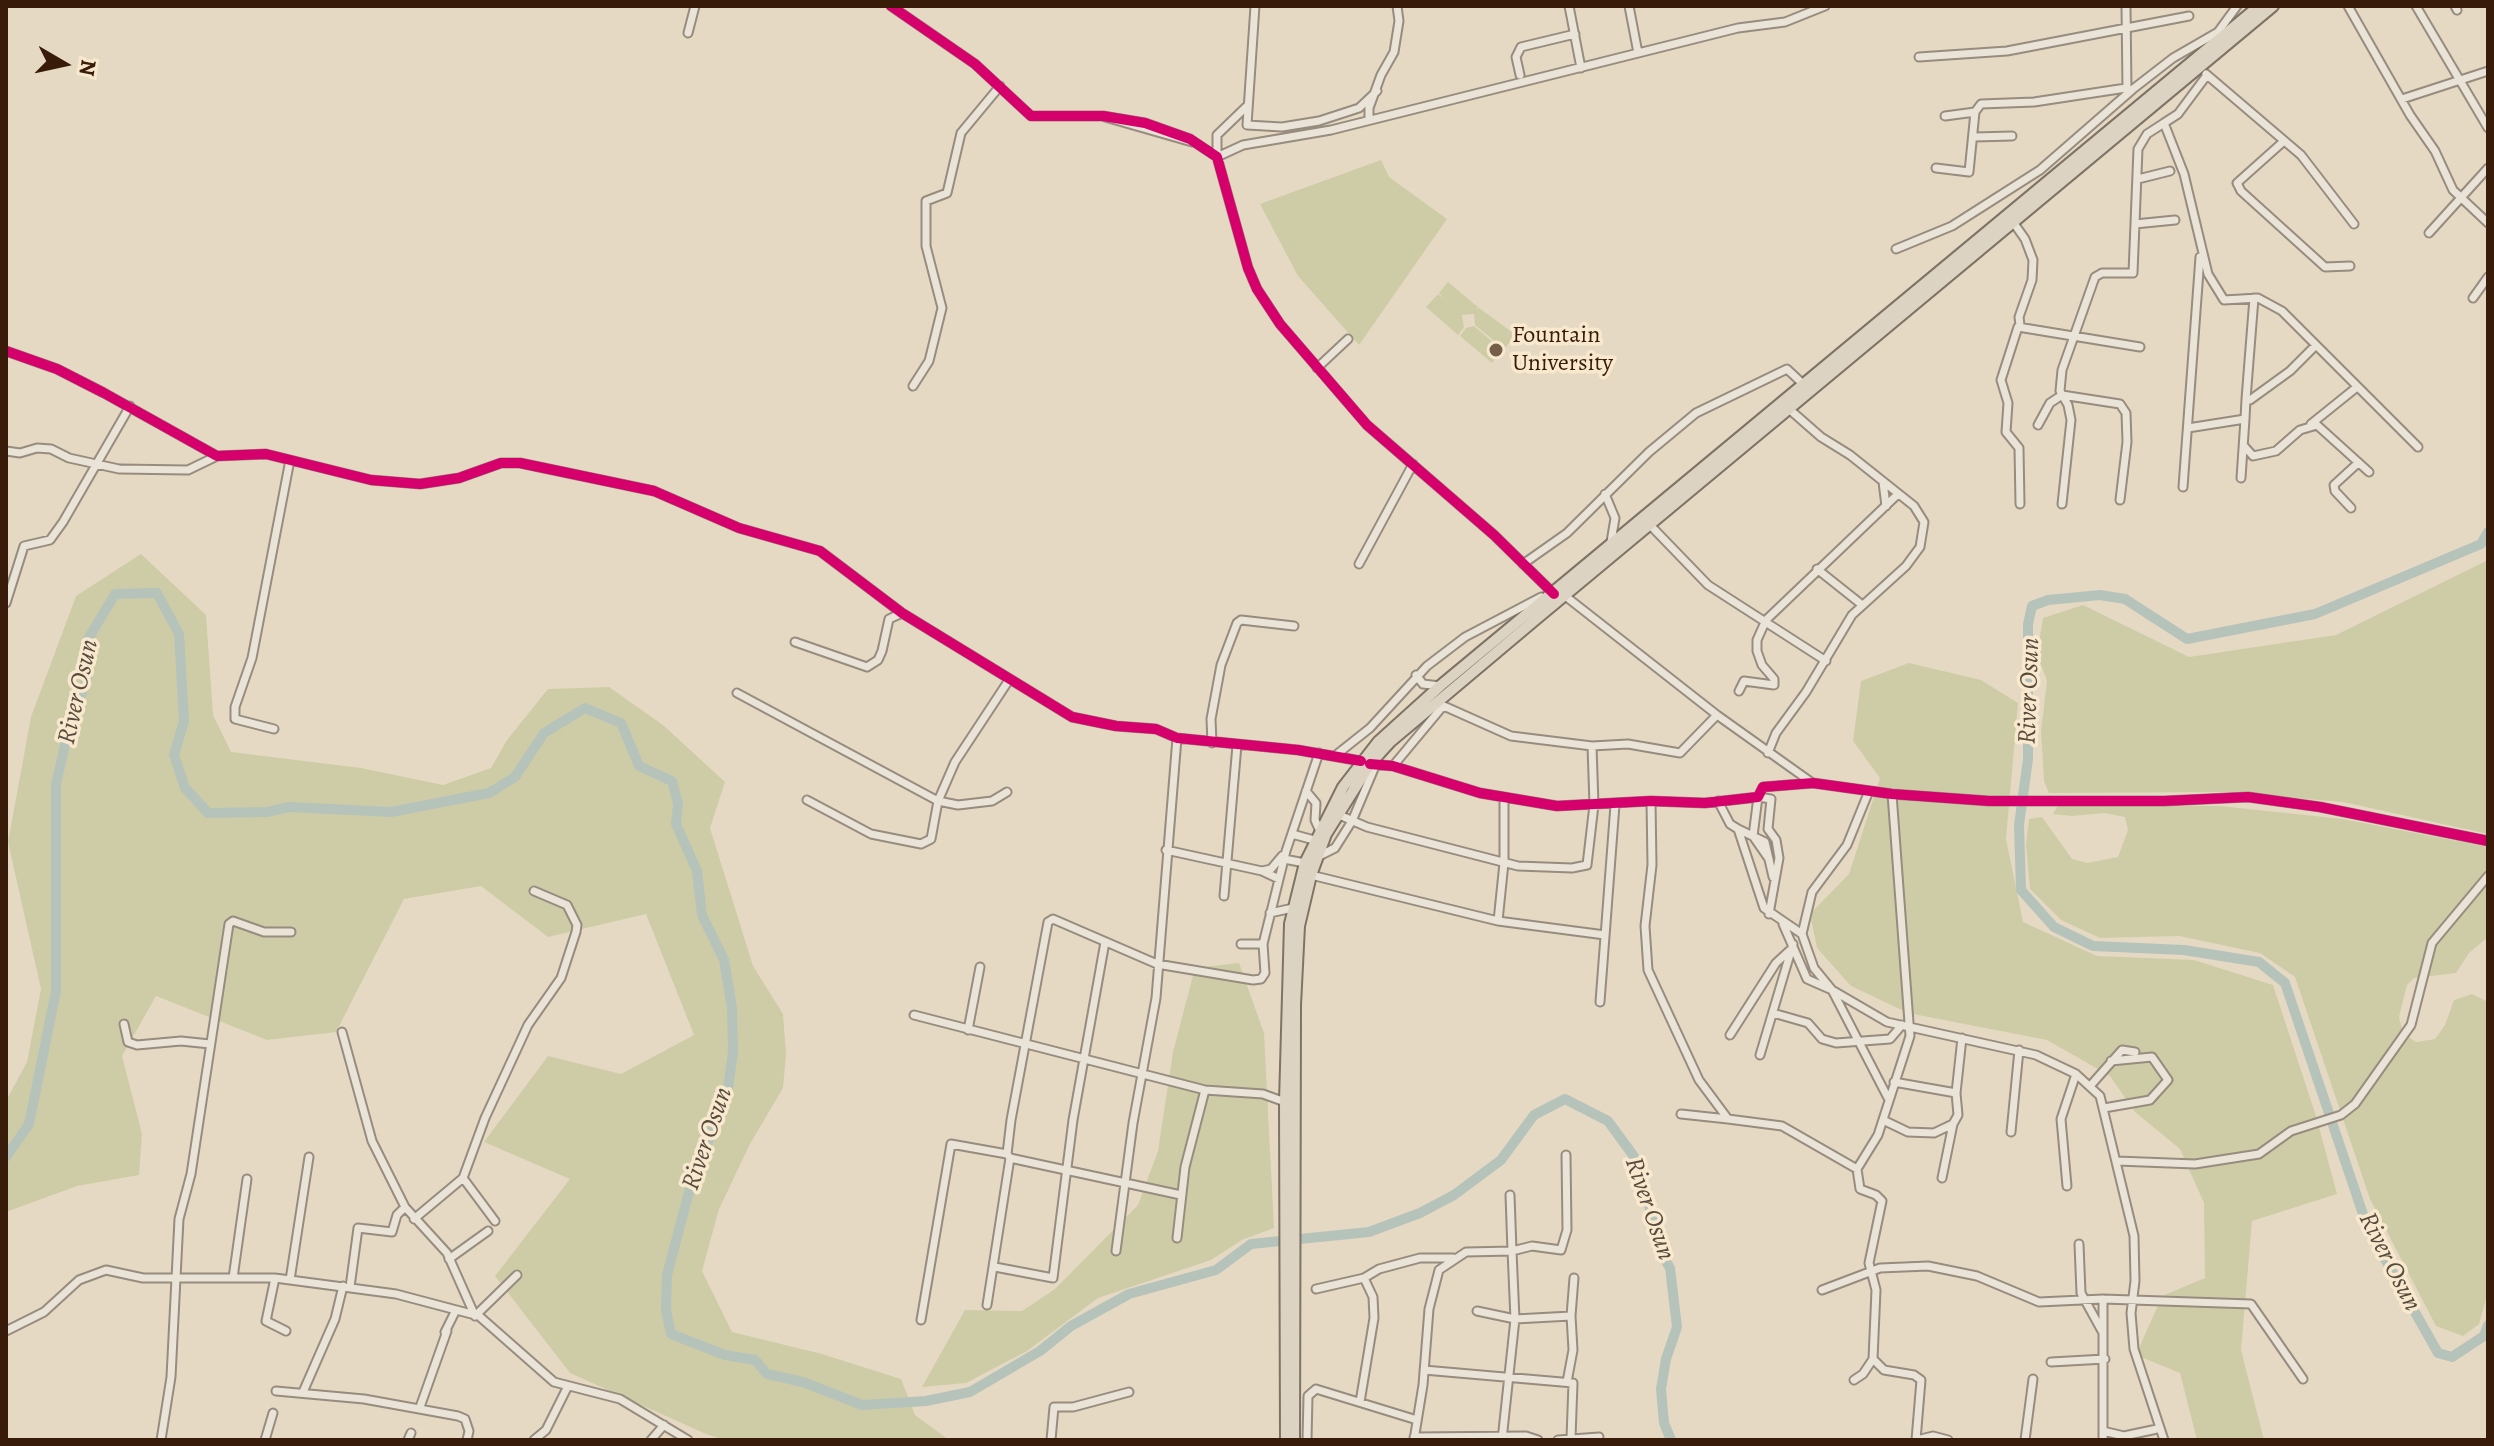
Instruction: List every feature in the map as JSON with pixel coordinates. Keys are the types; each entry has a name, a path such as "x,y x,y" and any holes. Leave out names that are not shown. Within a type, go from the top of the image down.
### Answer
{"highway":[{"path":"1290,1190 1285,1102 1293,908 1305,863 1319,829 1369,763 1440,686 1556,593 1803,384 2266,7"},
{"path":"1369,763 1440,705 1556,593 1650,525 2013,222 2196,64"},
{"path":"1294,1440 1290,1190 1296,962 1299,926 1311,875 1333,812"},
{"path":"1286,1440 1291,1271"}],"street":[{"path":"688,33 695,6"},
{"path":"891,6 975,64 1026,112 1039,118 1054,114 1103,116 1113,122 1195,142 1217,157"},
{"path":"1255,6 1247,125 1300,125 1359,108 1377,91"},
{"path":"1369,118 1369,108 1394,52 1399,21 1397,6"},
{"path":"1569,6 1581,68"},
{"path":"1629,6 1638,53"},
{"path":"1217,157 1243,145 1331,130 1369,118 1738,28 1785,22 1825,6"},
{"path":"1896,249 1952,226 2009,192 2127,91 2129,55 2125,29 2126,6"},
{"path":"2062,504 2071,420 2062,395 2062,370 2073,335 2095,277 2102,273 2133,273 2141,142 2178,114 2196,64 2237,6"},
{"path":"2266,7 2280,6"},
{"path":"2348,6 2461,200 2488,223"},
{"path":"2416,6 2488,128"},
{"path":"1919,57 2007,51 2189,16"},
{"path":"1520,75 1517,51 1521,47 1575,34"},
{"path":"1936,168 1969,172 1975,112 1981,104 2034,102 2127,91 2196,64"},
{"path":"2196,64 2301,155 2354,224"},
{"path":"2402,99 2488,71"},
{"path":"913,386 929,361 942,308 926,246 926,201 947,193 961,133 1000,86"},
{"path":"1246,107 1217,135 1217,157 1257,289 1317,368 1367,425 1556,593 1768,753 1813,783"},
{"path":"1945,116 1975,112"},
{"path":"2164,123 2184,174 2196,217 2203,274 2183,487"},
{"path":"1974,137 2012,136"},
{"path":"2284,141 2237,183 2325,267 2350,266"},
{"path":"2429,233 2488,168"},
{"path":"2138,179 2170,171"},
{"path":"2135,224 2175,220"},
{"path":"2013,222 2025,239 2033,260 2032,280 2001,380 2008,403 2006,432 2019,448 2020,504"},
{"path":"2203,274 2224,300 2254,298 2282,311 2418,447"},
{"path":"2473,298 2488,277"},
{"path":"2241,478 2254,298"},
{"path":"2020,325 2140,347"},
{"path":"1317,368 1348,339"},
{"path":"2246,399 2250,400 2290,371 2316,345"},
{"path":"6,351 57,369 217,456"},
{"path":"1523,564 1567,533 1649,452 1716,401 1787,369 1803,384"},
{"path":"2244,446 2253,456 2276,451 2357,387"},
{"path":"2038,425 2050,403 2062,395 2114,402 2124,408 2127,442 2120,500"},
{"path":"6,603 24,546 50,540 130,406"},
{"path":"1768,753 1776,733 1861,604 1906,566 1923,538 1922,513 1789,409"},
{"path":"2188,428 2245,419"},
{"path":"2311,424 2369,472"},
{"path":"6,451 20,453 37,448 51,449 94,465 119,469 188,470 217,456 266,454 371,480 420,484 459,478 501,463 520,463 632,486 666,496 739,528 820,551 902,613 1072,717 1093,723 1156,729 1177,738 1336,755 1393,766 1504,798 1557,806 1758,797 1771,799 1765,842 1773,878"},
{"path":"274,729 235,719 235,707 252,658 280,528 290,460"},
{"path":"2351,508 2335,491 2334,485 2358,463"},
{"path":"1359,564 1413,464"},
{"path":"1883,482 1886,506"},
{"path":"1605,494 1615,518 1608,548"},
{"path":"1739,691 1744,681 1774,685 1774,679 1762,665 1757,651 1757,640 1766,620 1898,494"},
{"path":"1650,525 1708,585 1826,661"},
{"path":"1817,569 1861,604"},
{"path":"1336,755 1370,728 1416,675 1465,637 1556,593"},
{"path":"795,642 867,667 878,660 889,619 902,613"},
{"path":"1212,743 1211,719 1221,665 1237,623 1241,620 1294,626"},
{"path":"1416,675 1423,684 1440,686"},
{"path":"807,800 871,834 921,844 931,839 938,801 955,762 1009,680"},
{"path":"737,693 938,801 958,805 992,801 1007,792"},
{"path":"1393,766 1440,705 1511,736 1592,746 1628,744 1680,753 1717,715"},
{"path":"1116,1251 1123,1183 1156,998 1177,738"},
{"path":"1224,896 1237,745"},
{"path":"1306,791 1316,803 1352,821 1504,863 1534,868 1584,867 1588,861 1594,805 1592,746"},
{"path":"987,1305 995,1267 1008,1156 1048,922 1053,919 1157,964 1261,979 1265,967 1263,944 1270,913 1285,855 1319,753"},
{"path":"1781,762 1784,784"},
{"path":"1316,858 1335,848 1352,821 1369,763"},
{"path":"1769,859 1753,836 1761,788 1813,783 1892,794 2015,799 2153,801 2222,797 2279,800 2488,841"},
{"path":"1869,791 1847,845 1812,892 1802,934 1819,977 1832,990 1874,1016 2019,1050 2076,1074 2091,1085 2104,1108 2134,1236 2134,1349 2157,1429 2164,1440"},
{"path":"1854,1380 1863,1374 1873,1359 1876,1290 1869,1263 1882,1201 1860,1189 1857,1169 1871,1148 1883,1120 1910,1036 1905,1025 1892,794"},
{"path":"1498,921 1504,863 1504,798"},
{"path":"1651,801 1652,865 1645,926 1648,970 1699,1080 1728,1119"},
{"path":"1718,801 1730,824 1765,842"},
{"path":"1316,803 1314,814 1319,829"},
{"path":"1600,1002 1615,805"},
{"path":"1738,829 1755,884 1769,914 1802,934"},
{"path":"1768,829 1776,840 1779,858 1769,914"},
{"path":"1292,834 1314,840"},
{"path":"1166,850 1262,871 1279,879"},
{"path":"1262,871 1271,869 1285,855"},
{"path":"1285,855 1305,863"},
{"path":"1311,875 1498,921 1605,935"},
{"path":"2117,1161 2170,1165 2223,1161 2259,1154 2291,1131 2341,1115 2355,1104 2411,1025 2432,943 2488,876"},
{"path":"414,1219 463,1178 485,1118 528,1025 561,978 577,925 567,905 534,891"},
{"path":"1270,913 1293,908"},
{"path":"161,1440 171,1377 179,1219 191,1174 229,924 233,921 264,932 291,932"},
{"path":"1783,924 1791,948 1801,961 1810,983 1832,990 1888,1098"},
{"path":"1760,1055 1791,948 1795,938 1802,934"},
{"path":"995,1267 1053,1278 1067,1170 1105,942"},
{"path":"1241,944 1263,944"},
{"path":"1801,961 1806,947"},
{"path":"1730,1035 1776,963 1791,948"},
{"path":"968,1030 980,967"},
{"path":"1773,1013 1808,1023 1829,1042 1890,1039 1905,1025"},
{"path":"914,1015 1205,1090 1263,1094 1285,1102"},
{"path":"124,1024 128,1042 137,1045 181,1041 210,1044"},
{"path":"342,1032 361,1110 405,1207 449,1259 475,1316"},
{"path":"1942,1178 1953,1124 1960,1110 1956,1093 1962,1038"},
{"path":"1962,1051 1973,1041"},
{"path":"2011,1132 2019,1050"},
{"path":"2091,1085 2122,1050 2135,1052"},
{"path":"2104,1108 2150,1100 2168,1080 2152,1057 2111,1061"},
{"path":"2067,1186 2061,1119 2076,1074"},
{"path":"1894,1082 1956,1093"},
{"path":"1177,1238 1181,1195 1195,1119 1205,1090"},
{"path":"1681,1114 1782,1126 1857,1169"},
{"path":"1883,1120 1908,1132 1934,1133 1953,1124"},
{"path":"921,1320 951,1144 1181,1195"},
{"path":"1538,1440 1414,1438 1434,1285 1439,1270 1466,1252 1512,1251 1532,1246 1559,1251 1565,1246 1566,1155"},
{"path":"290,1280 309,1157"},
{"path":"463,1178 495,1221"},
{"path":"233,1278 247,1179"},
{"path":"1502,1439 1515,1319 1510,1195"},
{"path":"303,1392 335,1319 346,1286 358,1228 392,1232 397,1215 405,1207"},
{"path":"449,1259 488,1231"},
{"path":"2079,1244 2081,1293 2102,1331"},
{"path":"1316,1289 1364,1278 1379,1269 1420,1258 1453,1258"},
{"path":"1822,1290 1887,1267 1928,1266 1977,1276 2028,1299 2052,1303 2103,1299 2251,1304 2303,1379"},
{"path":"6,1331 44,1312 91,1273 106,1270 143,1278 275,1278 346,1286 475,1316 505,1336 541,1374 568,1386 620,1399 688,1440"},
{"path":"475,1316 517,1275"},
{"path":"275,1278 266,1321 286,1331"},
{"path":"1360,1402 1374,1318 1373,1297 1364,1278"},
{"path":"1567,1382 1573,1350 1571,1316 1574,1278"},
{"path":"2103,1299 2103,1435 2124,1436 2157,1429"},
{"path":"420,1407 445,1332 456,1310"},
{"path":"1477,1311 1515,1319 1571,1316"},
{"path":"1873,1359 1884,1370 1919,1376 1922,1386 1917,1440 1933,1436 1948,1440"},
{"path":"2051,1362 2105,1359"},
{"path":"1424,1370 1573,1383 1571,1438"},
{"path":"2025,1440 2033,1379"},
{"path":"534,1440 546,1430 568,1386"},
{"path":"1307,1440 1308,1396 1312,1390 1417,1420"},
{"path":"276,1391 420,1407 465,1419 469,1431 467,1440"},
{"path":"1051,1440 1054,1407 1073,1407 1129,1392"},
{"path":"265,1440 273,1413"},
{"path":"1917,1420 1933,1436"},
{"path":"651,1440 664,1425"},
{"path":"1558,1440 1599,1437"}],"shaded area":[{"path":"1381,160 1389,177 1447,219 1359,345 1298,276 1260,204"},
{"path":"1448,282 1478,307 1476,310 1479,308 1516,335 1504,349 1475,325 1474,314 1462,315 1464,328 1458,335 1426,307 1438,294 1443,298 1439,293"},
{"path":"1474,326 1502,350 1492,363 1460,336 1466,328"},
{"path":"141,554 206,615 213,715 231,752 361,768 443,785 491,768 507,740 548,689 609,687 663,725 725,782 710,828 753,966 783,1014 786,1054 783,1088 750,1144 719,1209 702,1271 732,1332 822,1354 901,1379 915,1415 949,1440 724,1440 706,1434 570,1373 495,1276 570,1179 484,1142 548,1056 621,1074 694,1035 646,914 548,937 481,886 404,899 336,1032 267,1040 156,996 122,1056 142,1134 139,1175 77,1186 6,1212 6,1101 27,1062 41,989 8,842 31,717 76,596"},
{"path":"2488,560 2488,834 2343,802 2222,792 2049,793 2044,781 2041,731 2047,681 2037,654 2043,618 2083,605 2189,657 2336,635"},
{"path":"1909,663 1981,680 2018,703 2006,839 2023,922 2097,956 2194,960 2273,985 2316,1116 2337,1194 2252,1221 2241,1350 2264,1440 2197,1440 2180,1373 2136,1355 2162,1296 2205,1278 2204,1203 2180,1149 2135,1112 2110,1076 2047,1040 1908,1013 1851,986 1817,948 1810,914 1849,874 1880,778 1853,741 1861,681"},
{"path":"2058,805 2220,806 2343,819 2488,847 2488,937 2469,953 2456,973 2414,978 2407,985 2399,1017 2403,1033 2416,1042 2435,1039 2445,1025 2454,1000 2472,994 2488,1002 2488,1292 2479,1324 2463,1336 2436,1326 2370,1199 2295,977 2260,953 2179,936 2100,938 2061,920 2030,889 2026,845 2029,819 2042,817 2072,859 2087,863 2118,857 2128,830 2125,817 2104,813 2053,814"},
{"path":"1239,963 1264,1033 1274,1228 1242,1240 1211,1260 1098,1298 1027,1351 966,1383 922,1387 965,1310 1022,1311 1055,1289 1138,1205 1158,1151 1173,1052 1195,968"}],"waterway":[{"name":"River Osun","path":"2488,532 2481,544 2315,614 2187,639 2125,599 2100,595 2048,600 2032,606 2028,624 2028,759 2019,825 2021,890 2054,927 2093,946 2184,950 2259,962 2285,983 2368,1229 2438,1353 2452,1357 2484,1336 2488,1325"},
{"name":"River Osun","path":"6,1157 29,1124 56,991 56,784 71,719 87,680 88,639 115,594 157,593 179,634 184,721 174,755 185,788 208,813 267,812 289,807 391,812 489,793 515,777 544,733 585,708 621,723 639,766 672,781 678,804 676,824 697,871 702,915 724,960 732,1008 733,1052 728,1088 689,1192 667,1275 666,1310 671,1334 725,1355 755,1360 767,1374 803,1382 862,1405 926,1401 970,1392 1040,1351 1071,1326 1129,1294 1216,1270 1251,1244 1369,1232 1420,1213 1454,1195 1501,1160 1534,1115 1565,1099 1608,1121 1638,1162 1661,1253 1670,1268 1677,1327 1666,1359 1661,1389 1664,1423 1671,1440"}],"cycle path":[{"path":"891,6 975,64 1031,116 1103,116 1145,123 1190,139 1217,157 1248,268 1257,289 1280,324 1367,425 1494,535 1554,594"},
{"path":"6,351 57,369 217,456 266,454 371,480 420,484 459,478 501,463 520,463 654,491 739,528 820,551 902,613 1072,717 1116,726 1156,729 1177,738 1298,750 1361,761"},
{"path":"1370,764 1393,766 1480,793 1557,806 1651,801 1705,803 1758,797 1763,787 1813,783 1892,794 1989,801 2164,801 2248,797 2320,807 2488,841"}],"place":[{"name":"Fountain University","path":"1496,350"}]}
